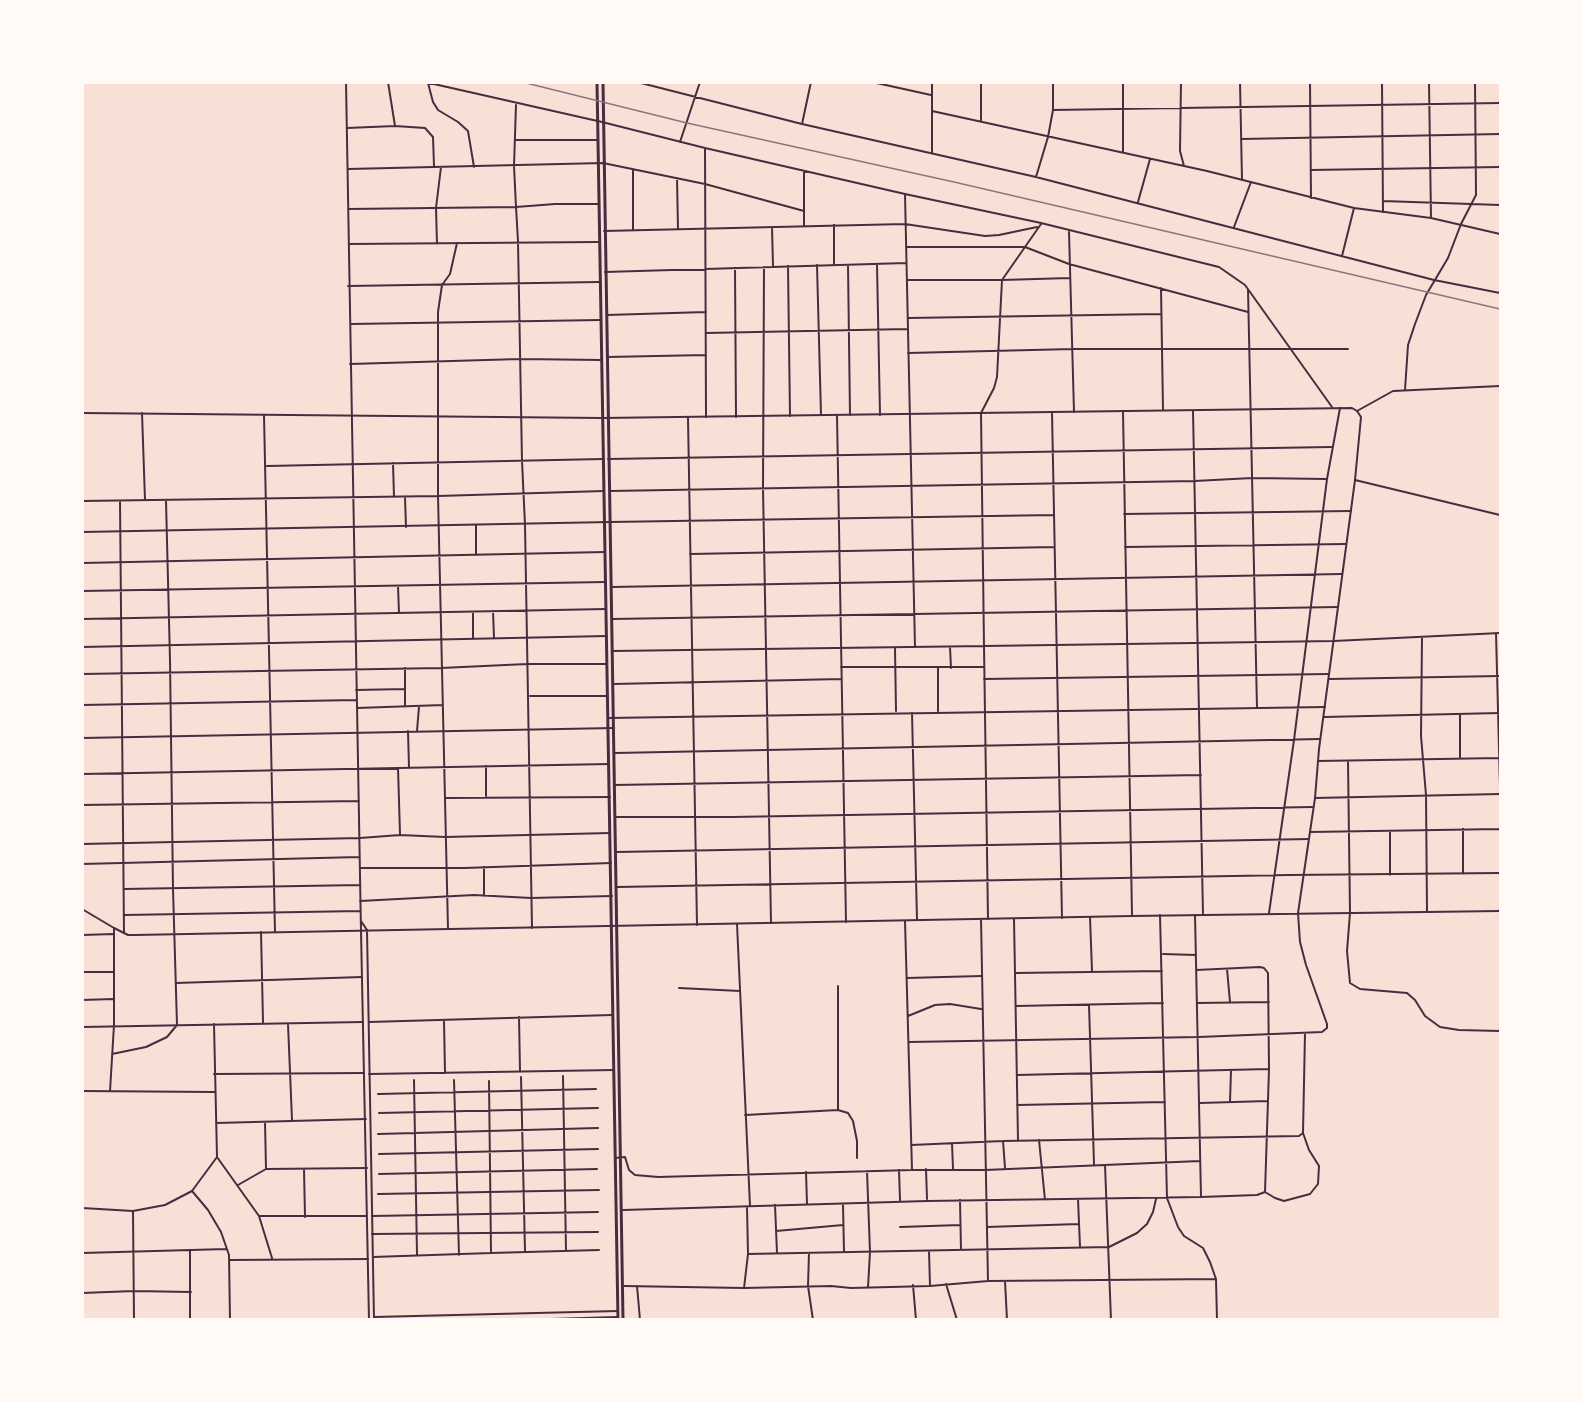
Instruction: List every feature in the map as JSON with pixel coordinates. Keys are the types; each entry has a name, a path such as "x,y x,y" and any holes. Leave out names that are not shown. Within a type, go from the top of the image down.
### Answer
{"main road":[{"path":"597,82 618,1318"},
{"path":"603,82 623,1320"}],"street":[{"path":"346,82 369,1320"},
{"path":"388,82 395,126"},
{"path":"637,82 802,124 1036,177 1434,280 1500,293"},
{"path":"680,142 700,82"},
{"path":"802,124 811,82"},
{"path":"872,82 932,95"},
{"path":"932,82 932,153"},
{"path":"981,82 981,121"},
{"path":"1036,177 1053,110 1053,82"},
{"path":"1123,82 1123,152"},
{"path":"1181,82 1180,151 1184,166"},
{"path":"1240,82 1242,180"},
{"path":"1310,82 1311,198"},
{"path":"1382,82 1383,212"},
{"path":"1429,82 1431,218"},
{"path":"1405,390 1411,335 1434,280 1448,258 1477,192 1475,82"},
{"path":"474,167 468,131 438,110 427,83 457,88 516,104 602,122 1219,267 1240,280 1248,289 1332,408"},
{"path":"1053,110 1500,102"},
{"path":"516,104 514,166 525,525 532,928"},
{"path":"932,111 1184,166 1354,208 1431,218 1500,234"},
{"path":"347,128 422,127 430,132 434,140 434,167"},
{"path":"1241,139 1500,134"},
{"path":"515,140 597,140"},
{"path":"705,148 706,417"},
{"path":"1138,203 1150,159"},
{"path":"348,169 603,163 705,184 804,211"},
{"path":"436,244 436,208 441,167"},
{"path":"1311,170 1500,167"},
{"path":"633,169 633,230"},
{"path":"804,171 804,226"},
{"path":"677,178 678,229"},
{"path":"1234,227 1251,182"},
{"path":"905,195 915,647"},
{"path":"1383,201 1500,205"},
{"path":"348,209 598,204"},
{"path":"1342,256 1354,208"},
{"path":"604,231 905,224 985,236 1039,227"},
{"path":"988,919 981,413 997,377 1002,280 1041,224"},
{"path":"834,225 834,265"},
{"path":"772,227 773,267"},
{"path":"1069,231 1074,412"},
{"path":"348,244 598,242"},
{"path":"448,929 438,496 438,304 442,285 450,274 457,243"},
{"path":"906,248 1025,247 1069,264 1248,312"},
{"path":"848,264 850,415"},
{"path":"877,264 880,415"},
{"path":"605,272 906,264"},
{"path":"817,265 821,416"},
{"path":"788,266 790,416"},
{"path":"764,267 763,488 771,923"},
{"path":"735,268 736,417"},
{"path":"907,280 1070,278"},
{"path":"348,286 599,282"},
{"path":"1161,288 1163,410"},
{"path":"1248,289 1257,708"},
{"path":"606,315 706,312"},
{"path":"908,318 1161,314"},
{"path":"350,324 600,320"},
{"path":"706,333 908,329"},
{"path":"908,353 1162,348 1348,349"},
{"path":"607,357 706,355"},
{"path":"351,364 601,360"},
{"path":"1357,411 1386,394 1405,390 1500,386"},
{"path":"82,414 608,418 1332,408 1352,408 1357,411 1361,417 1356,480 1298,913 1302,951 1327,1028 1323,1032 1270,1036 909,1042"},
{"path":"1269,913 1281,840 1331,447 1340,408"},
{"path":"1193,410 1203,915"},
{"path":"1123,411 1132,916"},
{"path":"1052,412 1062,918"},
{"path":"142,413 145,501"},
{"path":"264,415 275,932"},
{"path":"837,415 846,922"},
{"path":"688,417 697,925"},
{"path":"608,459 1331,447"},
{"path":"266,466 603,459"},
{"path":"393,464 394,497"},
{"path":"609,491 1052,484 1252,478 1327,479"},
{"path":"1356,480 1500,515"},
{"path":"82,501 267,500 604,491"},
{"path":"405,497 406,527"},
{"path":"120,501 124,933"},
{"path":"112,1054 146,1047 167,1037 177,1025 166,501"},
{"path":"1124,514 1351,511"},
{"path":"82,532 1054,515"},
{"path":"476,525 476,555"},
{"path":"1125,547 1346,544"},
{"path":"690,554 1054,547"},
{"path":"82,563 605,552"},
{"path":"611,587 1342,574"},
{"path":"82,591 605,582"},
{"path":"398,586 399,613"},
{"path":"612,620 1338,607"},
{"path":"82,619 606,609"},
{"path":"493,611 494,638"},
{"path":"473,612 473,639"},
{"path":"612,651 1334,641 1498,633 1500,787"},
{"path":"82,647 607,636"},
{"path":"1422,637 1426,912"},
{"path":"950,647 951,668"},
{"path":"895,648 896,712"},
{"path":"82,674 607,664"},
{"path":"841,667 984,667"},
{"path":"405,668 405,707"},
{"path":"938,668 938,711"},
{"path":"984,679 1329,674"},
{"path":"1328,679 1499,676"},
{"path":"613,684 841,679"},
{"path":"357,690 405,689"},
{"path":"528,696 608,696"},
{"path":"82,705 357,700"},
{"path":"357,708 443,705"},
{"path":"417,731 419,706"},
{"path":"608,718 938,711 1325,707"},
{"path":"912,712 917,920"},
{"path":"1324,717 1500,713"},
{"path":"1460,714 1460,758"},
{"path":"82,738 614,728"},
{"path":"408,731 409,768"},
{"path":"615,753 1321,739"},
{"path":"1318,761 1500,758"},
{"path":"1347,761 1350,875 1347,951 1350,983 1360,989 1407,993 1415,1000 1425,1016 1440,1026 1459,1030 1500,1031"},
{"path":"82,774 609,764"},
{"path":"486,766 486,797"},
{"path":"398,768 400,835"},
{"path":"614,785 1201,775"},
{"path":"1315,798 1500,794"},
{"path":"445,798 610,797"},
{"path":"82,806 360,801"},
{"path":"1500,804 1500,847"},
{"path":"615,817 1313,807"},
{"path":"1463,829 1463,874"},
{"path":"1310,832 1500,829"},
{"path":"1390,831 1390,875"},
{"path":"82,844 360,838 400,835 445,837 610,833"},
{"path":"616,852 1309,839"},
{"path":"82,864 360,857"},
{"path":"360,868 611,863"},
{"path":"484,867 484,896"},
{"path":"617,887 1500,873"},
{"path":"124,889 360,885"},
{"path":"360,901 484,896 531,898 612,896"},
{"path":"83,909 124,933 135,935 1500,910"},
{"path":"124,915 360,911"},
{"path":"1160,915 1167,1198 1178,1227 1184,1236 1203,1248 1216,1279 1217,1320"},
{"path":"1195,915 1201,1197"},
{"path":"1090,916 1092,972"},
{"path":"981,919 988,1281"},
{"path":"1014,919 1018,1140"},
{"path":"361,921 367,930 374,1318 618,1311"},
{"path":"905,921 912,1170"},
{"path":"737,924 748,1206 748,1254 744,1288"},
{"path":"110,1091 114,1025 114,928"},
{"path":"261,932 263,1024"},
{"path":"82,934 114,934"},
{"path":"1162,954 1196,955"},
{"path":"1196,970 1260,967 1266,969 1270,1036 1265,1192"},
{"path":"1227,969 1230,1003"},
{"path":"1016,973 1162,971"},
{"path":"82,972 114,972"},
{"path":"907,978 981,976"},
{"path":"176,983 362,977"},
{"path":"838,986 838,1110"},
{"path":"680,988 740,991"},
{"path":"82,1000 114,999"},
{"path":"1197,1004 1269,1002"},
{"path":"1016,1006 1163,1003"},
{"path":"908,1016 935,1005 950,1004 982,1009"},
{"path":"1089,1005 1094,1165"},
{"path":"369,1022 614,1015"},
{"path":"519,1017 520,1071"},
{"path":"444,1020 445,1072"},
{"path":"82,1027 363,1022"},
{"path":"214,1024 217,1157 259,1216 272,1258"},
{"path":"288,1024 292,1120"},
{"path":"1265,1192 1284,1201 1310,1194 1318,1184 1319,1166 1309,1150 1303,1133 1305,1033"},
{"path":"1017,1075 1269,1069"},
{"path":"369,1074 614,1070"},
{"path":"1230,1102 1231,1070"},
{"path":"214,1074 364,1073"},
{"path":"563,1076 566,1251"},
{"path":"521,1077 525,1251"},
{"path":"414,1080 417,1256"},
{"path":"454,1080 459,1255"},
{"path":"489,1081 491,1253"},
{"path":"378,1094 596,1089"},
{"path":"82,1091 215,1092"},
{"path":"1200,1103 1268,1101"},
{"path":"1017,1105 1165,1102"},
{"path":"379,1113 598,1108"},
{"path":"745,1115 838,1110 848,1113 857,1141 857,1158"},
{"path":"216,1123 366,1119"},
{"path":"265,1122 266,1169"},
{"path":"378,1134 597,1128"},
{"path":"911,1145 1018,1140 1299,1136 1303,1133"},
{"path":"1039,1140 1045,1200"},
{"path":"1003,1141 1005,1168"},
{"path":"952,1143 953,1169"},
{"path":"366,1144 371,1144"},
{"path":"379,1154 597,1149"},
{"path":"82,1154 82,1187"},
{"path":"82,1208 133,1211 165,1205 192,1191 217,1157"},
{"path":"615,1158 626,1159 629,1170 636,1175 658,1177 926,1169 985,1170 1200,1161"},
{"path":"1106,1165 1111,1320"},
{"path":"238,1185 266,1169 367,1168"},
{"path":"304,1169 305,1217"},
{"path":"379,1174 597,1169"},
{"path":"926,1169 927,1201"},
{"path":"899,1170 900,1202"},
{"path":"867,1171 870,1252 868,1287"},
{"path":"806,1172 807,1204"},
{"path":"378,1194 599,1190"},
{"path":"192,1191 208,1210 227,1249 230,1260 230,1320"},
{"path":"622,1210 960,1200 1167,1198 1257,1195 1265,1192"},
{"path":"748,1254 1109,1247 1137,1233 1147,1224 1156,1198"},
{"path":"1078,1199 1080,1248"},
{"path":"960,1200 961,1250"},
{"path":"843,1204 844,1252"},
{"path":"775,1205 777,1253"},
{"path":"133,1211 134,1320"},
{"path":"372,1216 598,1212"},
{"path":"259,1216 368,1216"},
{"path":"987,1227 1079,1224"},
{"path":"776,1231 843,1225"},
{"path":"900,1227 960,1225"},
{"path":"372,1234 598,1232"},
{"path":"82,1253 227,1249"},
{"path":"373,1257 599,1250"},
{"path":"190,1251 190,1320"},
{"path":"929,1251 930,1286"},
{"path":"809,1252 808,1286 813,1320"},
{"path":"230,1260 368,1259"},
{"path":"624,1286 851,1288 930,1286 988,1281 1216,1279"},
{"path":"1005,1281 1007,1320"},
{"path":"946,1284 957,1320"},
{"path":"913,1285 916,1320"},
{"path":"637,1286 640,1320"},
{"path":"82,1293 191,1292"},
{"path":"451,1315 451,1320"},
{"path":"518,1320 618,1318"}],"railway":[{"path":"522,82 687,123 954,182 1500,309"}]}
